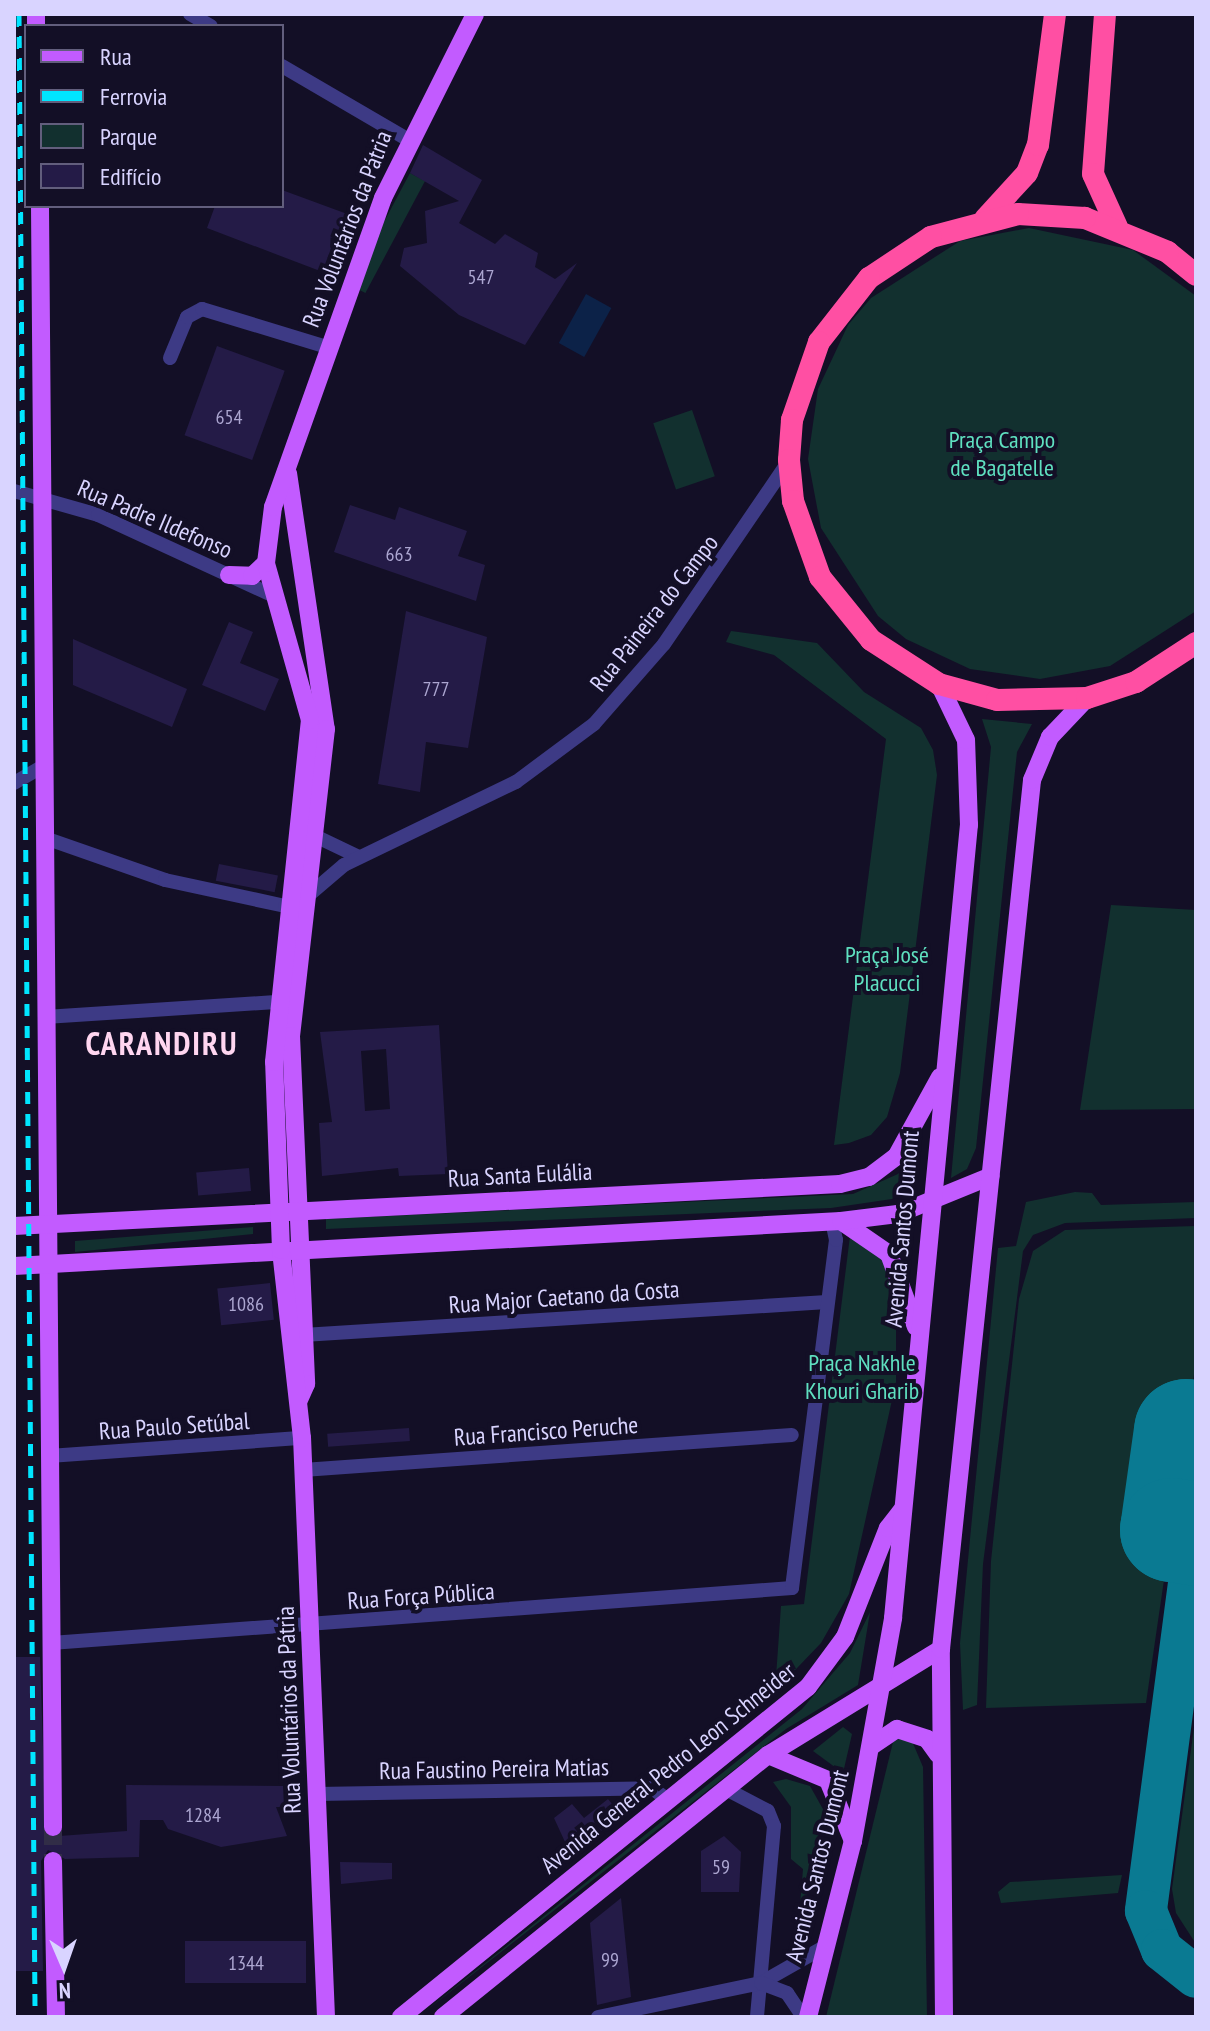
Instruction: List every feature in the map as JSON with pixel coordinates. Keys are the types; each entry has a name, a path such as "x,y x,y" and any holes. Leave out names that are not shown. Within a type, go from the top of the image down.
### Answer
{"highway":[{"path":"985,219 1027,173 1038,145 1055,14"},
{"path":"1105,14 1093,174 1117,227"},
{"path":"1196,275 1117,227 1052,214 985,219 910,248 841,308 802,380 789,460 803,540 835,600 871,640 939,684 997,700 1087,698 1136,682 1196,643"}],"main road":[{"name":"Rua Voluntários da Pátria","path":"326,2017 302,1438 283,1116 282,1035 276,1002 310,720 266,563 273,507 288,473 327,347 407,139 475,14"},
{"path":"40,208 45,1226 53,1827"},
{"name":"Rua Voluntários da Pátria","path":"282,1035 307,898 326,729 288,473"},
{"path":"229,575 252,576 266,563"},
{"path":"276,597 313,642"},
{"name":"Avenida Santos Dumont","path":"805,2017 853,1841 873,1745 884,1684 903,1509 971,785 966,740 939,684"},
{"path":"944,2017 938,1754 941,1649 1032,780 1050,737 1087,698"},
{"name":"Rua Santa Eulália","path":"14,1226 855,1181 896,1157 942,1075"},
{"path":"14,1266 836,1221 930,1203 991,1176"},
{"path":"836,1221 889,1254 919,1334"},
{"name":"Rua Voluntários da Pátria","path":"290,1249 303,1335 299,1400"},
{"name":"Avenida General Pedro Leon Schneider","path":"401,2017 668,1800 772,1720 830,1661 903,1509"},
{"path":"443,2017 768,1755 941,1649"},
{"path":"873,1745 897,1729 927,1739 938,1754"},
{"path":"768,1755 828,1780 853,1841"},
{"path":"53,1861 56,2017"}],"street":[{"path":"190,14 208,24"},
{"path":"284,67 407,139"},
{"path":"170,358 187,317 202,309 327,347"},
{"name":"Rua Paineira do Campo","path":"307,898 359,857 516,782 594,724 664,644 789,460"},
{"name":"Rua Padre Ildefonso","path":"14,491 41,497 276,597"},
{"path":"14,783 44,766"},
{"path":"313,835 359,857"},
{"path":"45,838 165,880 288,906 307,898"},
{"path":"45,1017 276,1002"},
{"path":"827,1302 836,1221"},
{"name":"Rua Major Caetano da Costa","path":"303,1335 827,1302"},
{"name":"Rua Força Pública","path":"51,1643 792,1588 827,1302"},
{"name":"Rua Francisco Peruche","path":"303,1470 792,1435"},
{"name":"Rua Paulo Setúbal","path":"49,1456 302,1438"},
{"name":"Rua Faustino Pereira Matias","path":"317,1794 652,1788 668,1800"},
{"name":"Avenida Santos Dumont","path":"726,1789 768,1811 774,1826 757,2017"},
{"path":"598,2017 761,1983 824,1947"},
{"path":"761,1983 787,1993 805,2017"}],"green space":[{"path":"410,173 425,181 365,293 350,285"},
{"name":"Praça Campo de Bagatelle","path":"1029,228 1133,250 1196,296 1196,611 1110,666 1040,679 970,669 906,639 878,616 821,528 808,459 818,389 848,325 871,298 960,241"},
{"path":"692,410 715,476 676,490 653,423"},
{"name":"Praça José Placucci","path":"731,631 817,643 864,692 921,728 933,750 937,775 900,1073 887,1117 871,1135 849,1143 834,1145 886,739 774,655 726,642"},
{"path":"982,719 1032,724 1017,752 976,1148 967,1169 951,1178 991,747"},
{"path":"1111,905 1196,910 1196,1109 1080,1110"},
{"path":"919,1153 916,1179 892,1199 831,1208 326,1229 326,1219 853,1194 898,1174"},
{"path":"1075,1192 1092,1193 1101,1205 1196,1202 1196,1218 1065,1223 1033,1235 1023,1251 983,1564 977,1705 963,1710 960,1643 998,1248 1016,1246 1026,1202"},
{"path":"1196,1226 1196,1361 1146,1703 986,1708 991,1561 1019,1299 1033,1251 1065,1230"},
{"path":"253,1227 253,1234 75,1252 75,1241"},
{"name":"Praça Nakhle Khouri Gharib","path":"850,1236 888,1264 896,1286 896,1382 849,1594 821,1643 775,1691 781,1606 804,1604"},
{"path":"870,1612 858,1685 786,1729 418,2017 802,1709 850,1653"},
{"path":"1196,1713 1196,1944 1176,1913 1172,1889"},
{"path":"843,1727 852,1734 843,1773 813,1751"},
{"path":"902,1737 912,1741 923,1767 927,2017 826,2017 893,1742"},
{"path":"786,1779 810,1786 824,1811 798,1930 803,1869 791,1859 791,1807 773,1782"},
{"path":"1122,1875 1118,1893 1001,1903 998,1892 1010,1882"}],"water":[{"path":"586,294 611,308 584,357 559,343"}],"building":[{"path":"423,145 482,180 459,223 495,244 505,234 538,253 535,267 555,279 577,263 525,345 459,315 400,266 404,248 427,243 425,211 459,201 410,173"},
{"path":"284,191 350,215 328,274 207,228 214,208 284,208"},
{"path":"217,346 285,371 252,460 185,435"},
{"path":"350,505 395,520 399,507 467,531 458,556 485,565 476,601 334,552"},
{"path":"406,611 487,637 468,748 426,742 420,792 378,784"},
{"path":"229,622 253,632 240,663 279,679 265,711 202,685"},
{"path":"73,639 187,689 172,727 73,685"},
{"path":"219,864 278,875 275,892 216,881"},
{"path":"439,1025 448,1174 399,1176 398,1168 322,1176 319,1123 332,1122 320,1032","holes":["386,1049 390,1109 365,1111 361,1051"]},
{"path":"249,1168 251,1191 198,1196 196,1173"},
{"path":"270,1283 274,1320 221,1325 217,1289"},
{"path":"409,1428 410,1441 328,1447 327,1434"},
{"path":"14,1657 40,1657 46,1837 127,1831 126,1785 283,1786 284,1807 276,1807 287,1836 221,1847 168,1829 163,1820 140,1820 139,1857 65,1859 48,1850 41,1861 43,1971 14,1971"},
{"path":"608,1799 621,1815 571,1855 554,1818 572,1804 584,1818"},
{"path":"724,1836 741,1852 739,1892 701,1892 701,1851"},
{"path":"340,1862 392,1863 392,1879 341,1884"},
{"path":"621,1898 631,1997 597,2005 590,1923"},
{"path":"185,1941 306,1941 306,1983 185,1983"}],"taxiway":[{"path":"1196,1530 1146,1911 1162,1950 1196,1977"}],"runway":[{"path":"1196,1433 1186,1431 1172,1530 1196,1534"}],"tunnel":[{"path":"53,1827 53,1861"}],"railway":[{"path":"19,14 35,2017"}],"district":[{"name":"CARANDIRU","path":"162,1043"}]}
